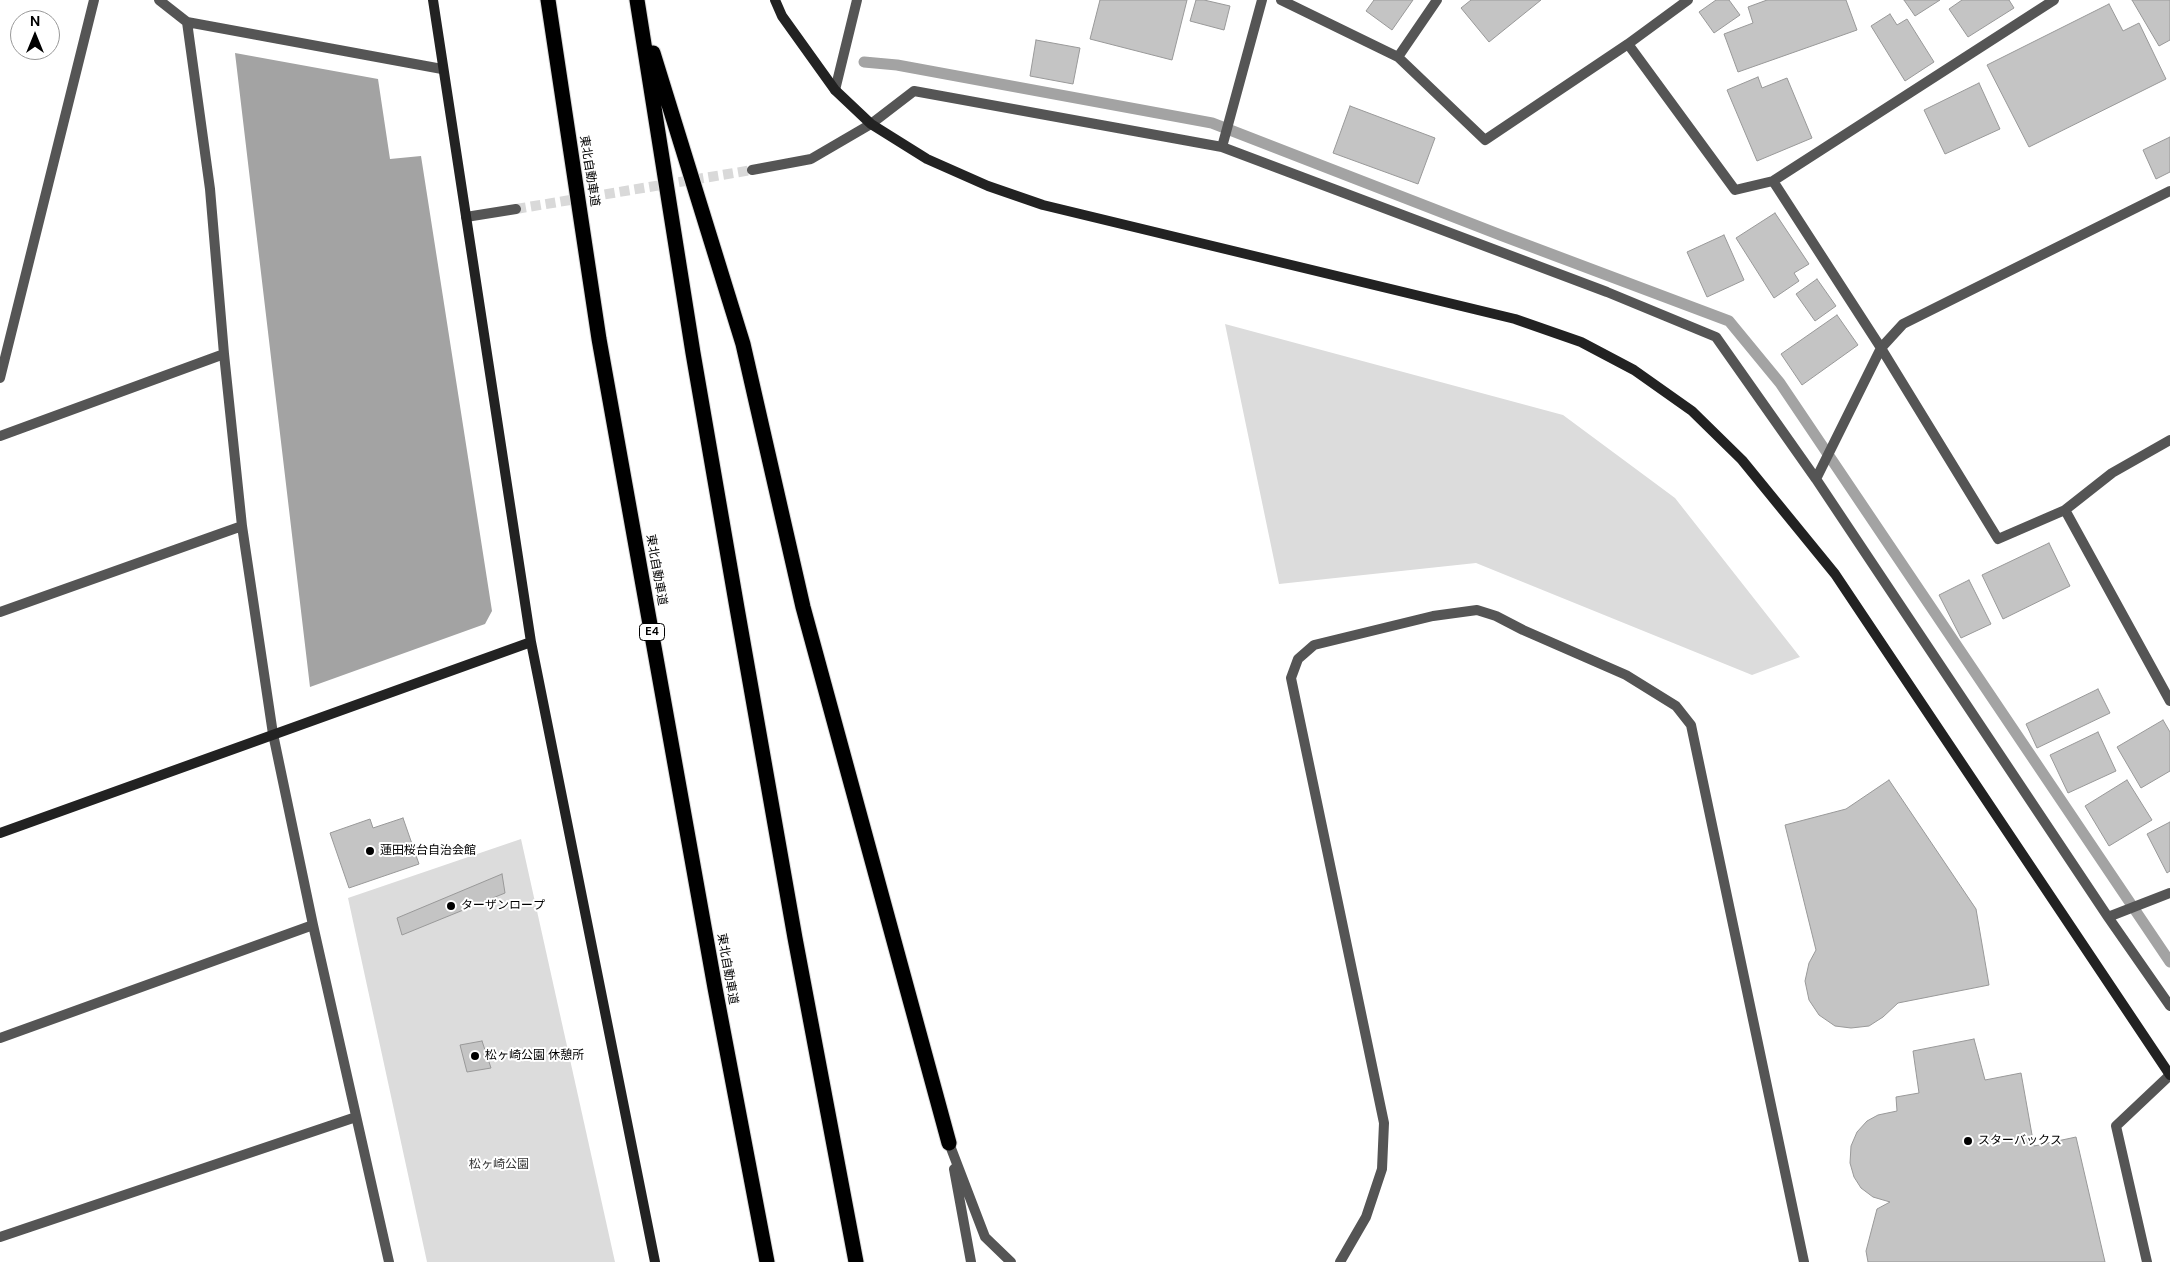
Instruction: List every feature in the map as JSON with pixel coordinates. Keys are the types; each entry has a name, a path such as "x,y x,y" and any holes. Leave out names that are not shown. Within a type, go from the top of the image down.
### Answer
{"highway":[{"name":"東北自動車道","path":"548,0 599,339 715,988 767,1262"},
{"path":"637,1 744,344 803,607 949,1143"},
{"path":"637,1 693,353 738,618 795,938 856,1262"}],"street":[{"path":"0,378 94,0"},
{"path":"159,0 187,22 442,69"},
{"path":"433,0 530,642 654,1262"},
{"path":"775,0 782,16 835,90 871,124 927,159 988,186 1043,205 1515,319 1581,342 1634,370 1692,411 1742,460 1835,574 2170,1075 2116,1126 2147,1262"},
{"path":"835,90 857,0"},
{"path":"1222,147 1262,0"},
{"path":"1281,0 1398,57 1484,140 1628,44 1688,0"},
{"path":"1398,57 1437,0"},
{"path":"1628,44 1735,190 1773,181 2054,0"},
{"path":"187,22 210,189 224,354 242,526 273,734 313,925 389,1262"},
{"path":"752,170 811,159 871,124 914,91 1222,147 1607,292 1716,337 1816,479 2108,918 2170,1006"},
{"path":"1773,181 1881,348 1998,539 2065,510 2112,473 2170,440"},
{"path":"1816,479 1881,348 1903,324 2170,191"},
{"path":"466,217 516,208"},
{"path":"0,436 224,354"},
{"path":"2065,510 2166,684 2170,702"},
{"path":"0,612 242,526"},
{"path":"1340,1262 1366,1217 1382,1169 1384,1124 1291,678 1298,659 1314,645 1433,616 1477,610 1496,616 1523,630 1626,675 1676,706 1691,725 1804,1262"},
{"path":"0,833 530,642"},
{"path":"2108,918 2170,893"},
{"path":"0,1038 313,925"},
{"path":"0,1238 356,1117"},
{"path":"949,1143 971,1262"},
{"path":"949,1143 985,1237 1011,1262"}],"green space":[{"path":"1225,324 1563,415 1675,498 1800,657 1752,675 1476,563 1279,584"},
{"name":"松ヶ崎公園","path":"521,839 615,1262 427,1262 348,898"}],"shaded area":[{"path":"235,53 378,79 390,159 421,156 492,611 485,624 310,687"}],"building":[{"path":"1100,0 1187,0 1172,60 1090,39"},
{"path":"1196,0 1230,6 1224,30 1190,21"},
{"path":"1374,0 1413,0 1392,30 1366,11"},
{"path":"1471,0 1541,0 1489,42 1461,8"},
{"path":"1716,0 1729,0 1740,15 1714,33 1699,12"},
{"path":"1767,0 1846,0 1857,30 1738,72 1724,34 1753,23 1748,7"},
{"path":"1904,0 1940,0 1915,16"},
{"path":"1962,0 2009,0 2014,8 1968,37 1949,9"},
{"path":"2132,0 2170,0 2170,40 2159,46"},
{"path":"2109,4 2123,31 2139,23 2166,79 2029,147 1987,65"},
{"path":"1890,14 1897,25 1907,19 1934,62 1905,81 1871,26"},
{"path":"1036,40 1080,48 1073,84 1030,76"},
{"path":"1758,77 1762,88 1787,78 1812,138 1757,161 1727,90"},
{"path":"1979,83 2000,129 1945,154 1924,110"},
{"path":"1350,106 1435,138 1418,184 1333,153"},
{"path":"2170,137 2170,172 2156,179 2143,150"},
{"path":"1775,213 1809,264 1794,273 1799,281 1774,298 1736,238"},
{"path":"1724,235 1744,280 1707,297 1687,252"},
{"path":"1817,279 1836,306 1815,321 1796,294"},
{"path":"1837,315 1858,345 1802,385 1781,354"},
{"path":"2049,543 2070,586 2003,619 1982,575"},
{"path":"1969,580 1991,624 1961,638 1939,595"},
{"path":"2098,689 2110,713 2037,748 2026,724"},
{"path":"2163,720 2170,732 2170,771 2141,788 2117,747"},
{"path":"2098,732 2116,771 2068,793 2050,755"},
{"path":"1889,780 1976,909 1989,985 1898,1003 1883,1017 1869,1026 1851,1028 1835,1026 1819,1015 1809,1000 1805,981 1809,963 1816,950 1785,825 1846,809"},
{"path":"2127,780 2152,820 2109,846 2085,806"},
{"path":"403,818 419,864 349,888 330,833 370,819 373,828"},
{"path":"2170,822 2170,871 2167,873 2147,834"},
{"name":"ターザンロープ","path":"502,874 505,893 402,935 397,918"},
{"path":"1974,1039 1985,1080 2021,1073 2034,1146 2076,1137 2105,1262 1868,1262 1866,1251 1877,1209 1890,1202 1873,1197 1861,1188 1854,1177 1850,1163 1851,1146 1857,1132 1867,1121 1878,1115 1897,1111 1896,1097 1919,1093 1913,1051"},
{"name":"松ヶ崎公園 休憩所","path":"482,1041 491,1068 467,1072 460,1045"}],"waterway":[{"path":"864,62 897,65 1212,123 1729,321 1780,383 2170,962"}],"tunnel":[{"path":"516,209 752,170"}],"place":[{"name":"蓮田桜台自治会館","path":"370,851"},
{"name":"ターザンロープ","path":"451,906"},
{"name":"松ヶ崎公園 休憩所","path":"475,1056"},
{"name":"スターバックス","path":"1968,1141"}]}
